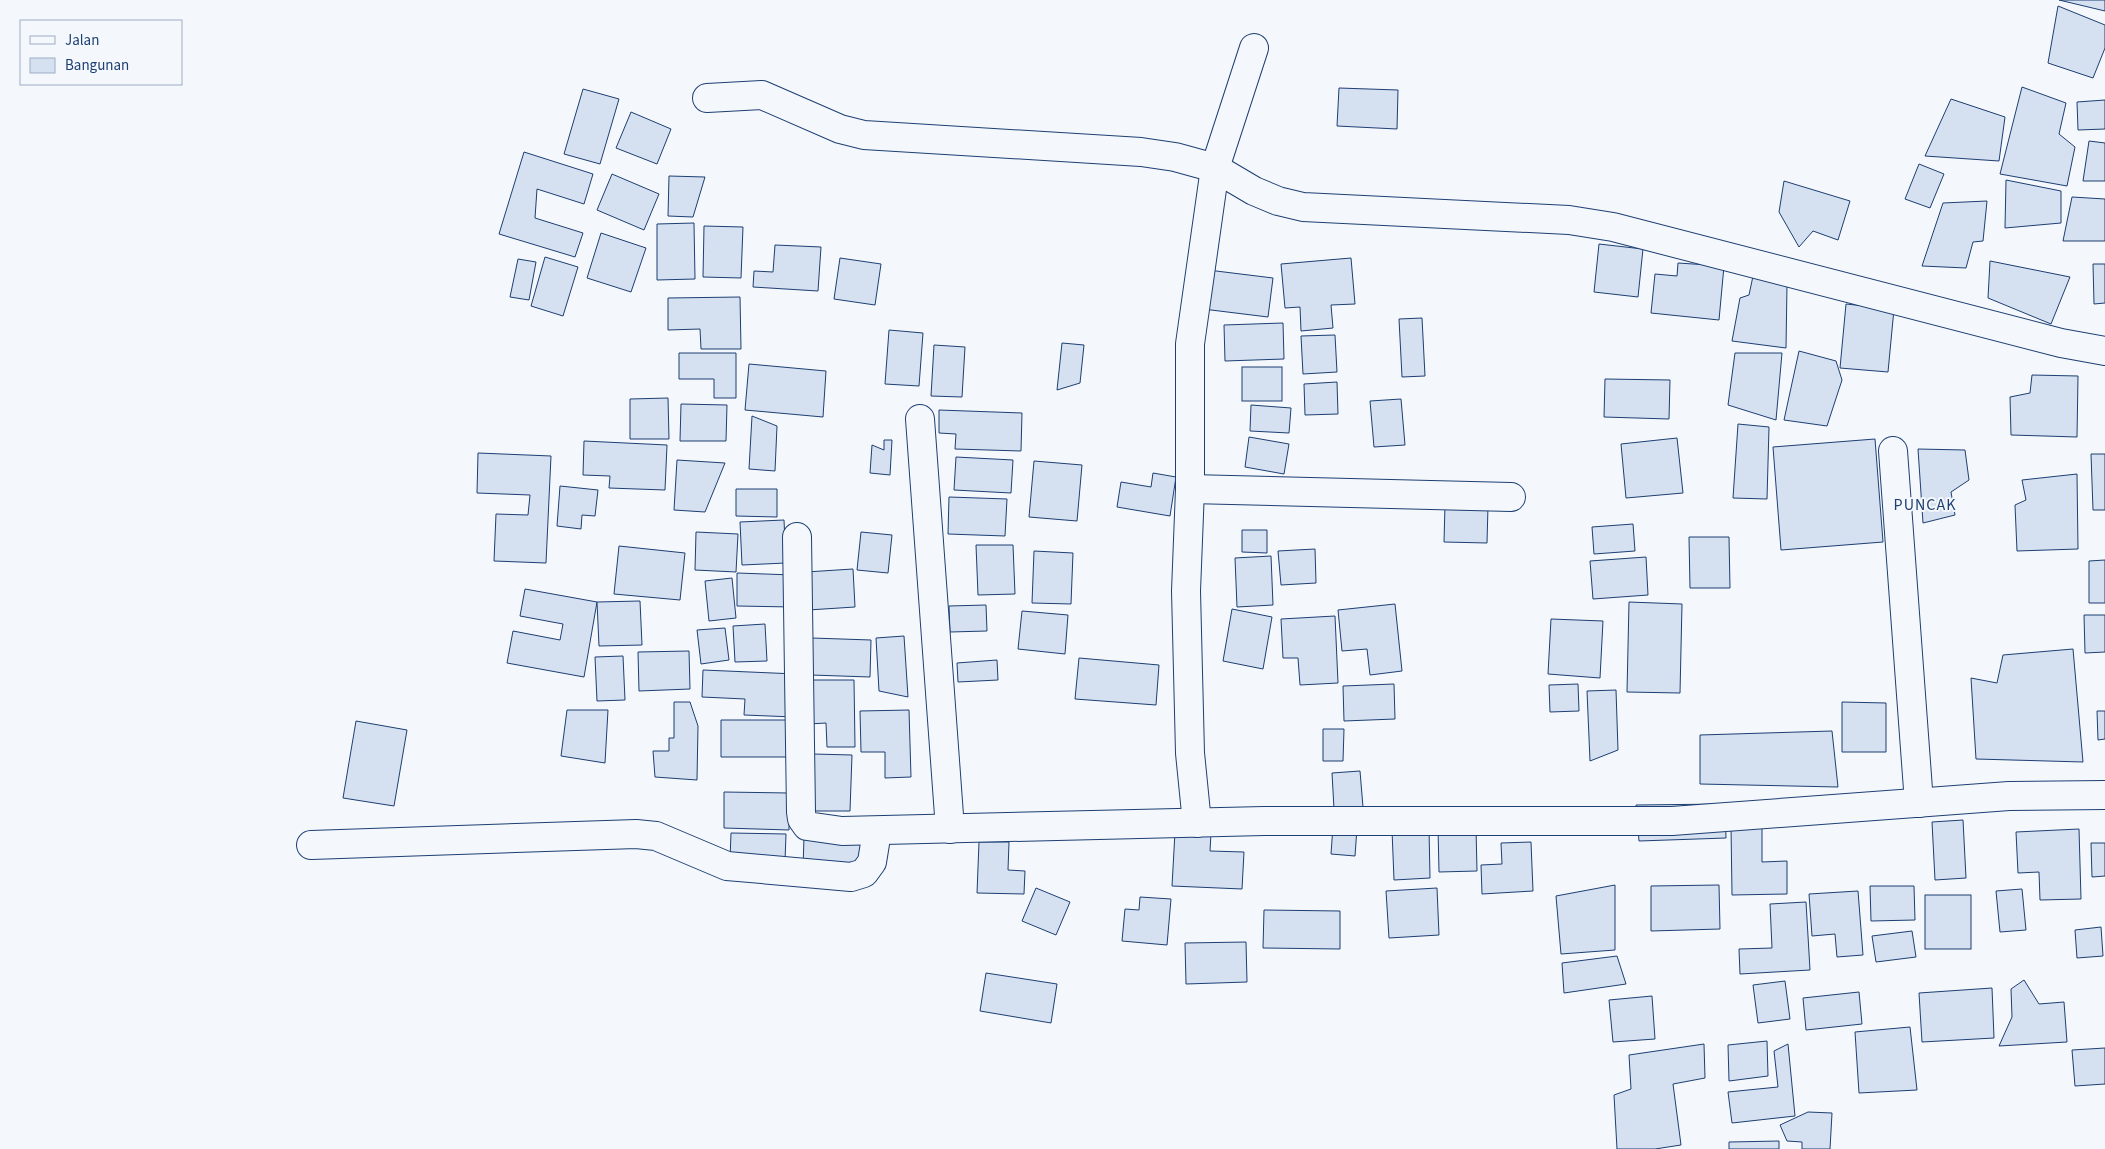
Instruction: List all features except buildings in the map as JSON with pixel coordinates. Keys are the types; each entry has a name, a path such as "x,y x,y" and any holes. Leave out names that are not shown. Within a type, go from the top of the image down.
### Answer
{"street":[{"path":"1197,823 1190,744 1186,591 1190,489 1190,344 1215,168 1254,48"},
{"path":"707,98 762,95 840,129 864,134 1141,152 1175,158 1215,168 1254,191 1278,201 1303,207 1569,220 1613,227 2052,341 2105,351"},
{"path":"920,419 950,829"},
{"path":"1893,451 1918,803"},
{"path":"1190,489 1511,497"},
{"path":"797,537 802,819 806,826 817,829 877,831 1264,821 1672,821 2009,796 2105,795"},
{"path":"311,845 636,834 656,836 727,866 851,877 864,873 872,862 877,831"}],"district":[{"name":"PUNCAK","path":"1925,505"}]}
